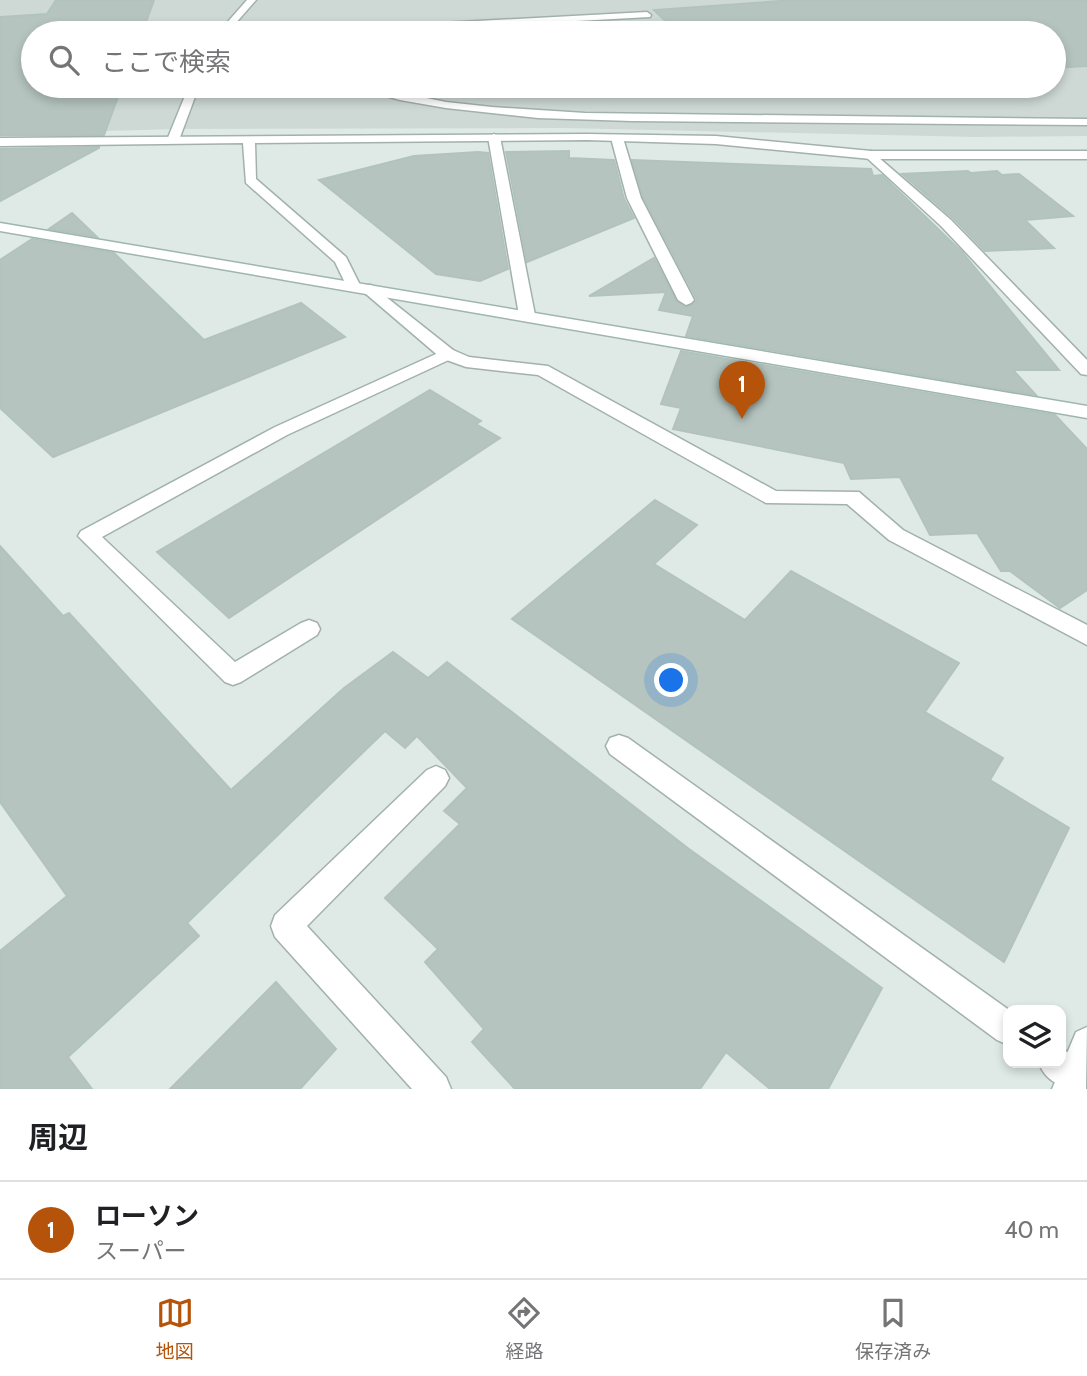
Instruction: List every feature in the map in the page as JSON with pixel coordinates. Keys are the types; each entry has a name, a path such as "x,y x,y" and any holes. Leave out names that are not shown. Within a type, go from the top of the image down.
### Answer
{"street":[{"path":"233,21 252,0"},
{"path":"534,21 647,15"},
{"path":"173,140 189,98"},
{"path":"403,98 511,114 1087,122"},
{"path":"494,137 527,315"},
{"path":"0,142 617,138 716,140 871,155 1087,155"},
{"path":"617,138 634,198 686,300"},
{"path":"249,139 250,180 341,260 359,287 447,354 466,362 542,370 773,498 852,497 896,535 1087,636"},
{"path":"871,155 946,223 1087,370"},
{"path":"0,227 1087,412"},
{"path":"309,629 233,675 89,536 281,431 447,354"},
{"path":"618,746 1003,1025"},
{"path":"434,1089 286,926 436,778"},
{"path":"1065,1076 1087,1043"}],"shaded area":[{"path":"0,0 1087,0 1087,136 975,137 562,128 176,129 0,134"}],"building":[{"path":"56,0 154,0 146,21 21,21 21,98 118,98 104,135 0,135 0,17 47,14"},
{"path":"794,0 1087,0 1087,66 1066,67 1066,21 665,21 654,10"},
{"path":"99,148 0,201 0,149"},
{"path":"569,151 569,158 614,160 624,199 634,218 527,262 506,152"},
{"path":"488,153 508,269 480,281 436,274 319,180 414,156"},
{"path":"632,160 871,169 873,176 882,175 962,252 1059,370 1013,370 1036,395 686,336 693,316 659,310 666,292 589,296 654,258 677,302 687,307 697,300 643,197"},
{"path":"968,171 1019,174 1073,216 1025,220 1054,248 985,251 953,218 902,174"},
{"path":"72,213 97,237 49,229"},
{"path":"32,239 114,253 204,340 301,303 345,337 53,457 0,408 0,260"},
{"path":"681,351 1055,415 1087,449 1087,590 1060,608 1010,571 1001,571 977,533 930,535 900,477 851,479 844,463 673,429 681,408 661,404"},
{"path":"430,390 481,421 476,424 500,438 229,618 157,552"},
{"path":"655,500 697,525 654,564 745,620 791,571 959,663 925,712 1003,758 990,780 1069,828 1004,962 512,619"},
{"path":"0,546 63,616 69,613 231,790 344,688 393,652 428,678 447,662 689,849 882,988 828,1089 770,1089 726,1052 700,1089 515,1089 472,1042 484,1029 425,962 438,949 385,898 460,824 444,811 467,788 417,736 405,748 385,731 187,923 199,936 68,1057 92,1089 0,1089 0,951 67,896 0,802"},
{"path":"276,982 336,1049 300,1089 170,1089"}],"place":[{"name":"ローソン","path":"742,419"}]}
